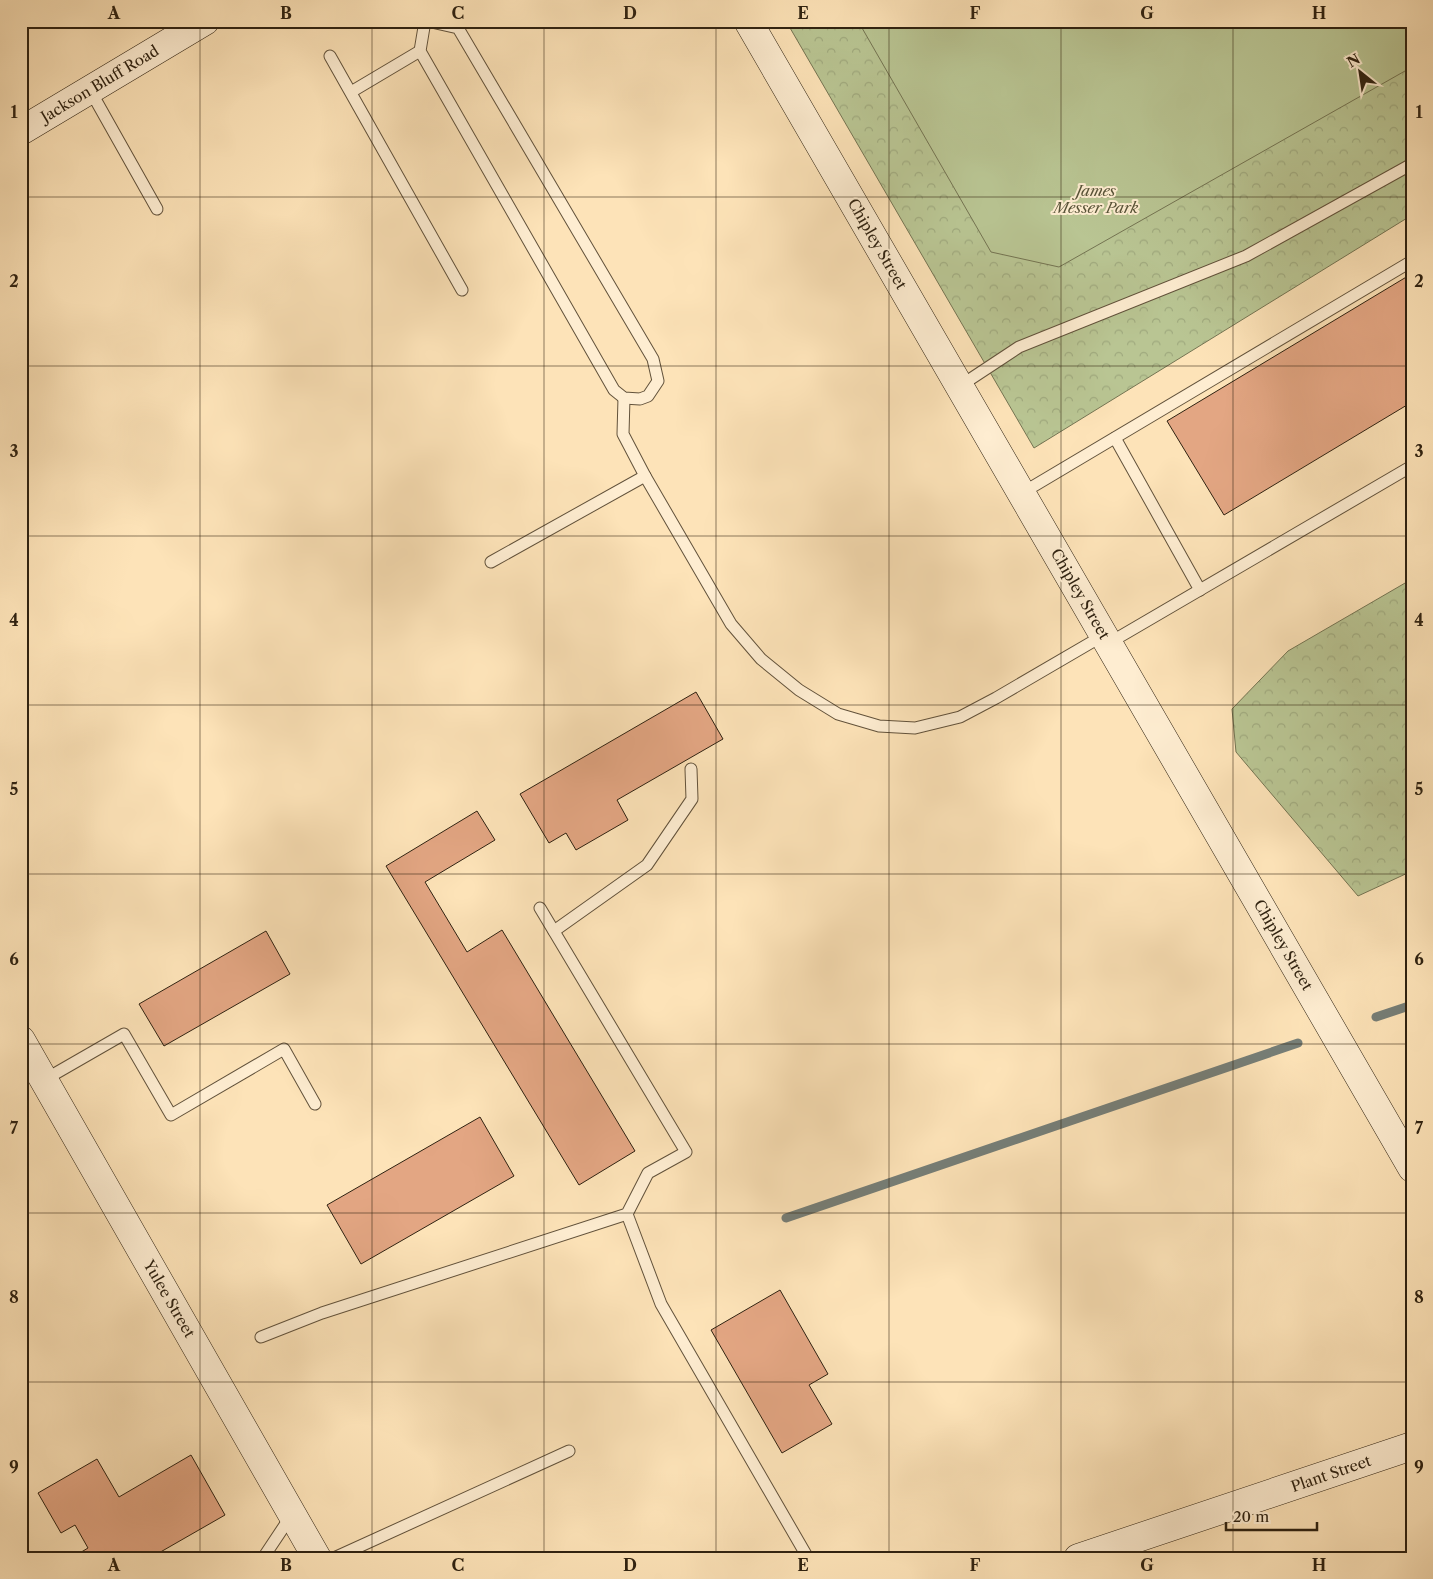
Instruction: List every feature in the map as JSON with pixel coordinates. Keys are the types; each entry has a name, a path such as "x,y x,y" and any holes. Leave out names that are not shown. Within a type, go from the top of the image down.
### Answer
{"street":[{"name":"Jackson Bluff Road","path":"21,131 205,21"},
{"name":"Chipley Street","path":"748,21 1412,1168"},
{"name":"Yulee Street","path":"21,1040 317,1558"},
{"name":"Plant Street","path":"1078,1558 1412,1446"}],"lane":[{"path":"426,21 458,28 653,359 658,381 648,396 640,399 624,398 614,390 420,52 426,21"},
{"path":"350,92 420,52"},
{"path":"330,56 462,290"},
{"path":"90,90 157,209"},
{"path":"960,386 1019,347 1246,256 1412,164"},
{"path":"1022,493 1412,261"},
{"path":"624,398 623,434 645,476 731,624 761,659 799,690 838,714 879,726 915,728 960,716 1200,590 1412,466"},
{"path":"1115,438 1200,590"},
{"path":"491,562 645,476"},
{"path":"554,931 647,865 692,799 692,769"},
{"path":"261,1337 322,1313 627,1214 648,1173 686,1152 540,908"},
{"path":"44,1080 124,1034 171,1115 284,1049 316,1104"},
{"path":"627,1214 660,1304 808,1558"},
{"path":"334,1558 569,1451"},
{"path":"262,1558 292,1514"}],"green space":[{"name":"James Messer Park","path":"786,21 1412,21 1412,215 1034,448"},
{"path":"858,21 1412,21 1412,67 1059,267 991,252"},
{"path":"1412,579 1412,871 1358,896 1236,752 1232,709 1288,651"}],"building":[{"path":"1408,276 1412,283 1412,402 1224,515 1167,421"},
{"path":"696,692 723,739 617,800 628,820 576,850 566,833 549,843 520,794"},
{"path":"477,811 495,840 425,882 467,952 502,930 635,1151 579,1185 386,866"},
{"path":"266,931 290,974 164,1046 139,1004"},
{"path":"480,1117 514,1176 361,1264 327,1205"},
{"path":"780,1290 828,1374 809,1385 832,1424 782,1453 711,1330"},
{"path":"191,1455 225,1515 150,1558 73,1558 88,1548 75,1525 61,1533 38,1493 97,1459 119,1497"}],"waterway":[{"path":"1376,1017 1412,1005"},
{"path":"786,1218 1298,1043"}]}
